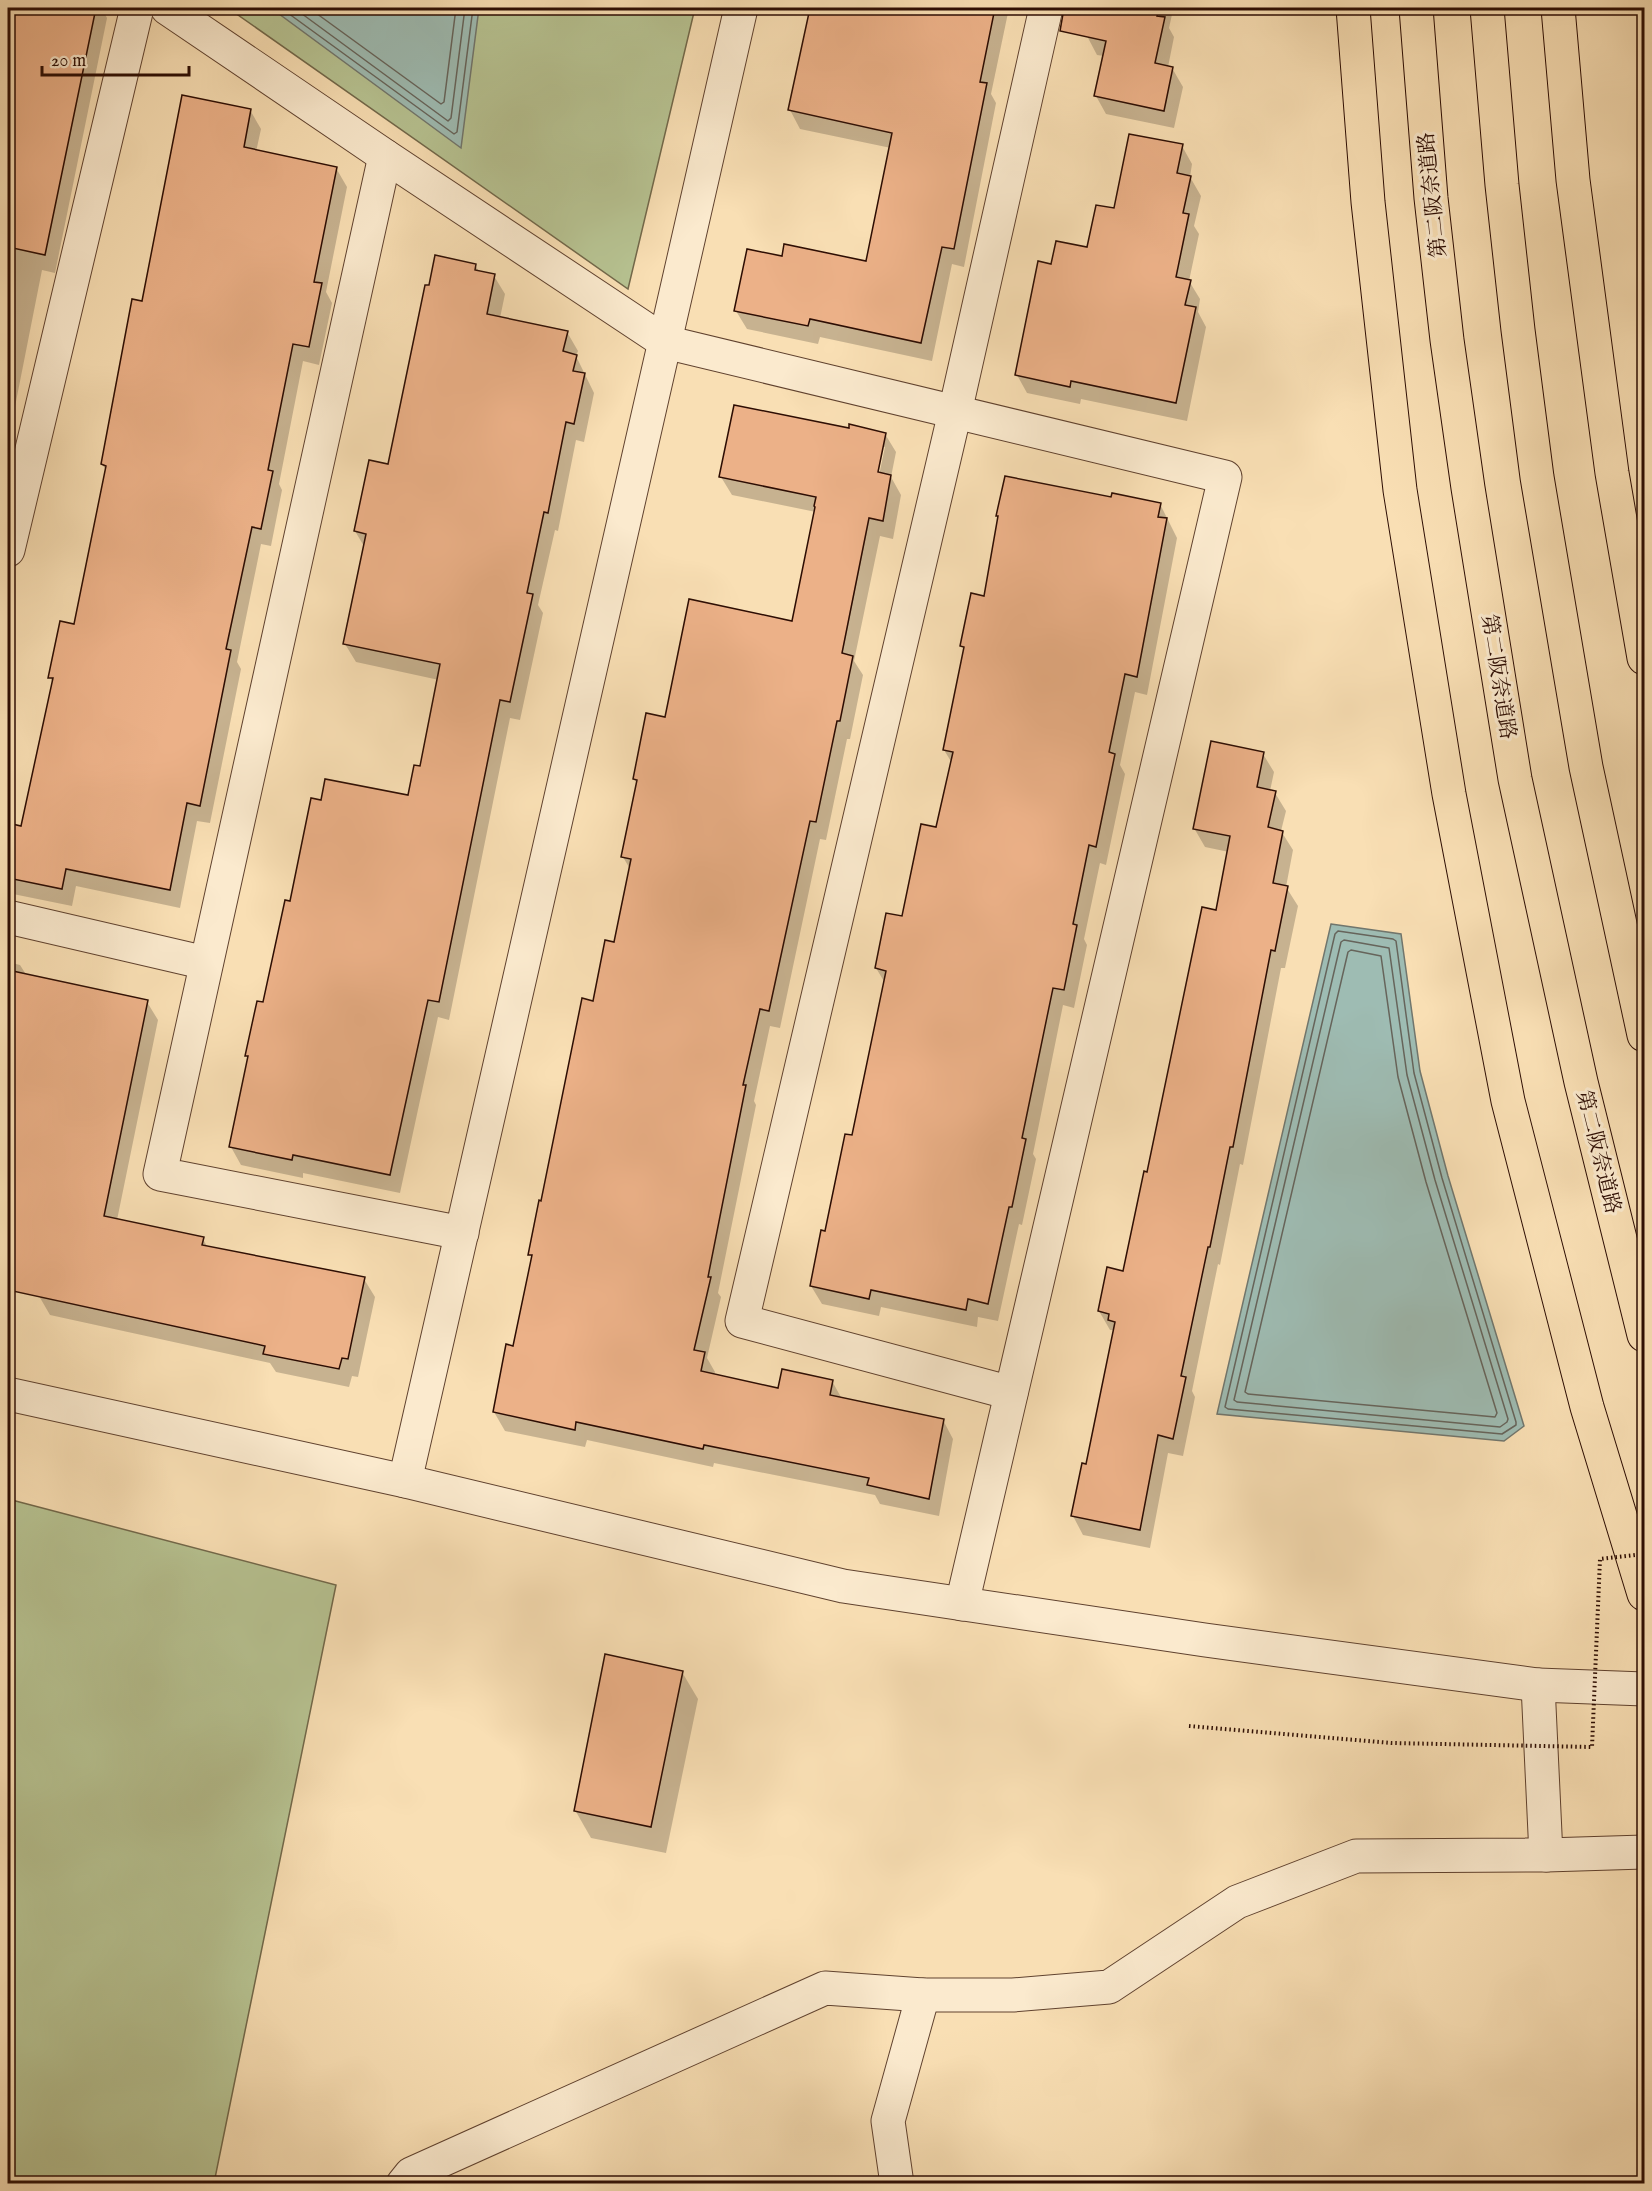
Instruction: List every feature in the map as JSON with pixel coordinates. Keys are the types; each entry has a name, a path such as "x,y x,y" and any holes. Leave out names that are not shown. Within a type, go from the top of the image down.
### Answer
{"highway":[{"path":"1353,8 1368,202 1400,490 1449,794 1508,1101 1587,1407 1644,1594"},
{"name":"第二阪奈道路","path":"1416,8 1431,198 1447,340 1468,488 1515,779 1581,1082 1644,1335"},
{"path":"1487,8 1503,196 1537,477 1586,767 1644,1035"},
{"path":"1558,8 1574,180 1612,473 1644,658"}],"street":[{"path":"8,550 136,8"},
{"path":"167,8 665,342 1226,477 962,1604"},
{"path":"405,1481 741,8"},
{"path":"1011,1393 742,1321 955,412 1046,8"},
{"path":"385,156 160,1174 462,1233"},
{"path":"8,917 206,963"},
{"path":"8,1394 405,1481 843,1586 1205,1641 1538,1685 1644,1689"},
{"path":"1538,1685 1546,1855"},
{"path":"404,2184 411,2174 825,1988 923,1995 1013,1995 1109,1987 1238,1902 1356,1856 1644,1852"},
{"path":"897,2184 888,2121 923,1995"}],"path":[{"path":"1189,1726 1391,1743 1592,1747 1600,1559 1644,1554"}],"green space":[{"path":"228,8 695,8 628,289"},
{"path":"8,1499 336,1585 214,2183 8,2183"}],"water":[{"path":"271,8 479,8 461,148"},
{"path":"1331,924 1401,934 1420,1071 1448,1176 1524,1426 1504,1441 1217,1414"}],"building":[{"path":"16,8 96,8 45,255 8,247 8,48"},
{"path":"810,8 995,8 980,82 987,83 954,249 942,247 921,343 810,319 808,326 734,311 747,249 782,256 784,244 866,261 892,133 788,110"},
{"path":"1064,8 1159,8 1157,16 1165,17 1155,63 1173,67 1164,111 1094,96 1106,41 1060,31"},
{"path":"182,95 251,109 244,147 337,167 314,282 322,283 309,347 293,344 268,470 273,471 261,529 252,527 226,649 231,650 200,806 187,803 170,890 66,869 62,889 8,878 8,823 21,826 53,678 48,678 60,621 74,624 106,466 101,464 132,299 142,301"},
{"path":"1129,134 1183,144 1177,173 1191,176 1183,213 1189,214 1176,277 1191,280 1185,305 1196,307 1176,403 1071,381 1070,387 1015,375 1038,261 1051,264 1056,241 1087,247 1096,205 1114,208"},
{"path":"435,255 476,264 475,270 495,274 487,314 568,331 563,351 577,355 573,371 585,373 574,424 566,422 548,513 544,512 527,593 533,594 510,702 500,700 439,1002 428,1000 390,1175 293,1155 292,1160 229,1147 257,1001 263,1002 285,900 290,901 311,798 321,800 325,779 408,795 414,765 420,766 440,664 343,644 366,534 354,531 369,460 388,464 425,285 429,285"},
{"path":"734,405 849,428 849,424 886,433 878,472 891,475 883,521 869,518 842,653 853,656 840,721 837,721 816,822 810,821 769,1011 760,1009 743,1085 746,1085 708,1277 711,1277 694,1350 705,1352 701,1371 778,1388 782,1369 833,1380 830,1395 944,1419 929,1499 867,1485 869,1478 704,1445 703,1449 576,1422 575,1430 493,1412 506,1344 513,1346 532,1255 528,1255 582,998 593,1001 605,940 614,942 631,859 621,857 637,780 633,779 646,713 665,717 689,599 792,621 816,497 719,477"},
{"path":"1005,476 1111,497 1112,493 1161,503 1158,517 1167,518 1137,677 1125,674 1109,752 1115,754 1096,847 1089,845 1073,924 1077,925 1064,990 1053,988 1022,1138 1026,1139 988,1304 968,1299 966,1310 871,1290 869,1299 810,1286 821,1230 825,1231 845,1134 852,1135 886,971 875,968 886,913 902,916 921,824 936,827 953,752 943,750 964,647 960,646 971,593 984,596 998,516 996,516"},
{"path":"1211,741 1264,752 1257,787 1276,791 1268,827 1283,831 1273,883 1288,886 1275,951 1271,950 1233,1147 1230,1147 1181,1376 1186,1377 1173,1439 1158,1435 1140,1530 1071,1516 1082,1463 1086,1464 1115,1322 1108,1320 1109,1314 1098,1311 1107,1267 1123,1271 1144,1171 1147,1172 1202,907 1216,910 1230,836 1193,829"},
{"path":"8,970 148,1000 104,1216 204,1237 202,1245 365,1277 348,1359 342,1358 339,1369 263,1354 265,1346 8,1290"},
{"path":"605,1654 683,1671 651,1827 574,1811"}]}
